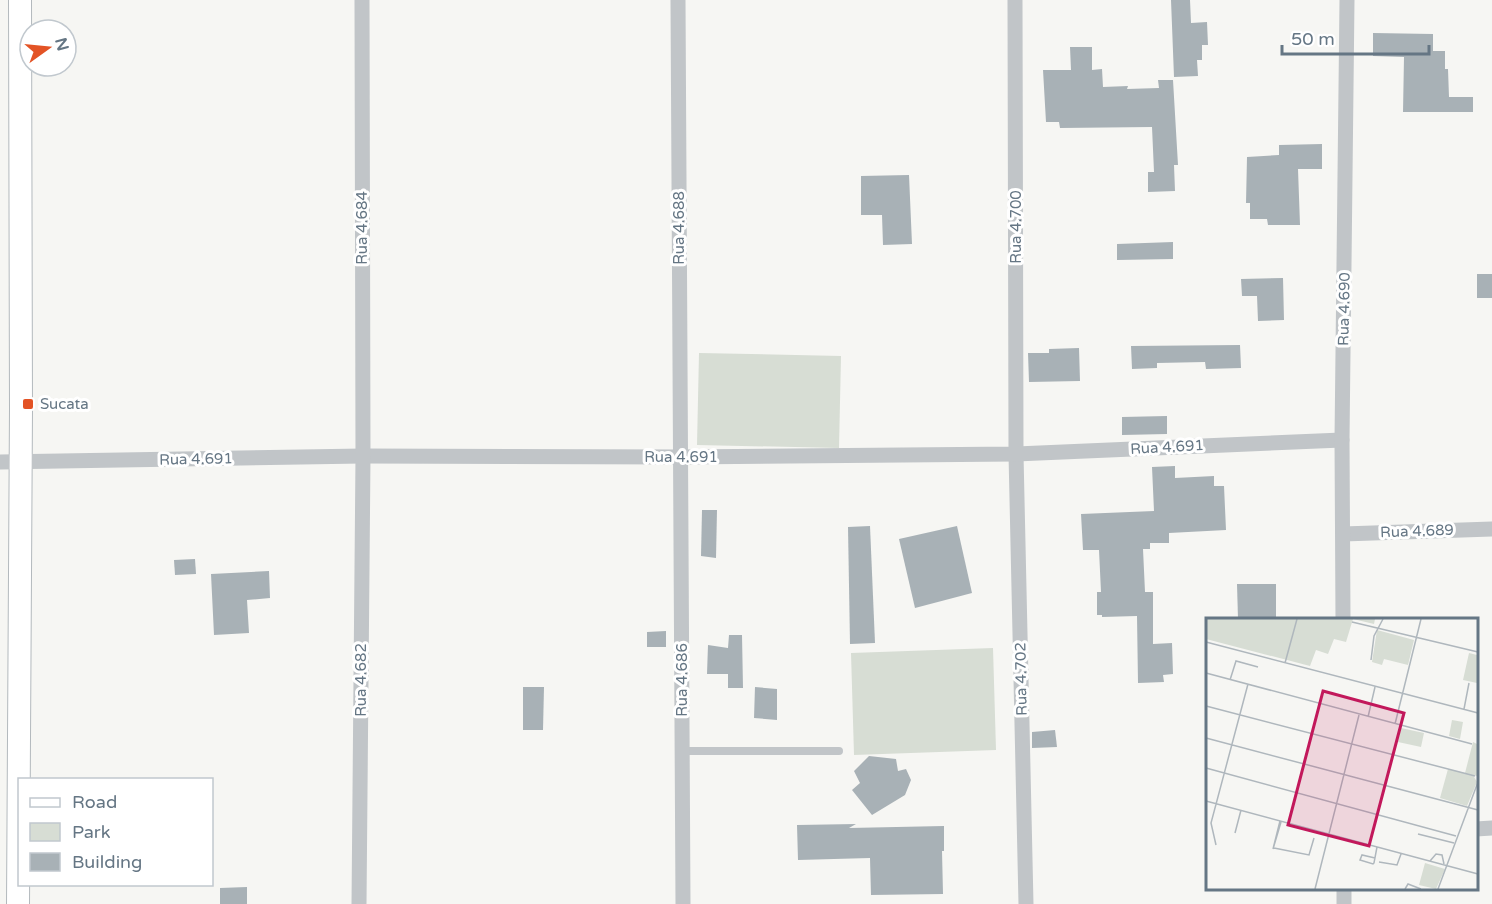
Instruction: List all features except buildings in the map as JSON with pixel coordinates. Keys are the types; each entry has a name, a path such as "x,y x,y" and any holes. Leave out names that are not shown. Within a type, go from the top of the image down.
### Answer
{"main road":[{"path":"18,904 10,462 20,0"}],"street":[{"name":"Rua 4.684","path":"362,0 363,456"},
{"name":"Rua 4.688","path":"678,0 681,457"},
{"name":"Rua 4.700","path":"1015,0 1016,454"},
{"name":"Rua 4.690","path":"1343,618 1342,440 1347,0"},
{"name":"Rua 4.691","path":"10,462 363,456 681,457 1016,454 1342,440"},
{"name":"Rua 4.702","path":"1016,454 1026,904"},
{"name":"Rua 4.682","path":"359,904 363,456"},
{"name":"Rua 4.686","path":"681,457 683,904"},
{"name":"Rua 4.689","path":"1343,534 1492,529"},
{"path":"1477,829 1492,828"}],"lane":[{"path":"682,751 839,751"}],"green space":[{"path":"699,353 841,356 839,448 697,445"},
{"path":"993,648 996,750 854,755 851,653"}],"place":[{"name":"Sucata","path":"28,404"}]}
